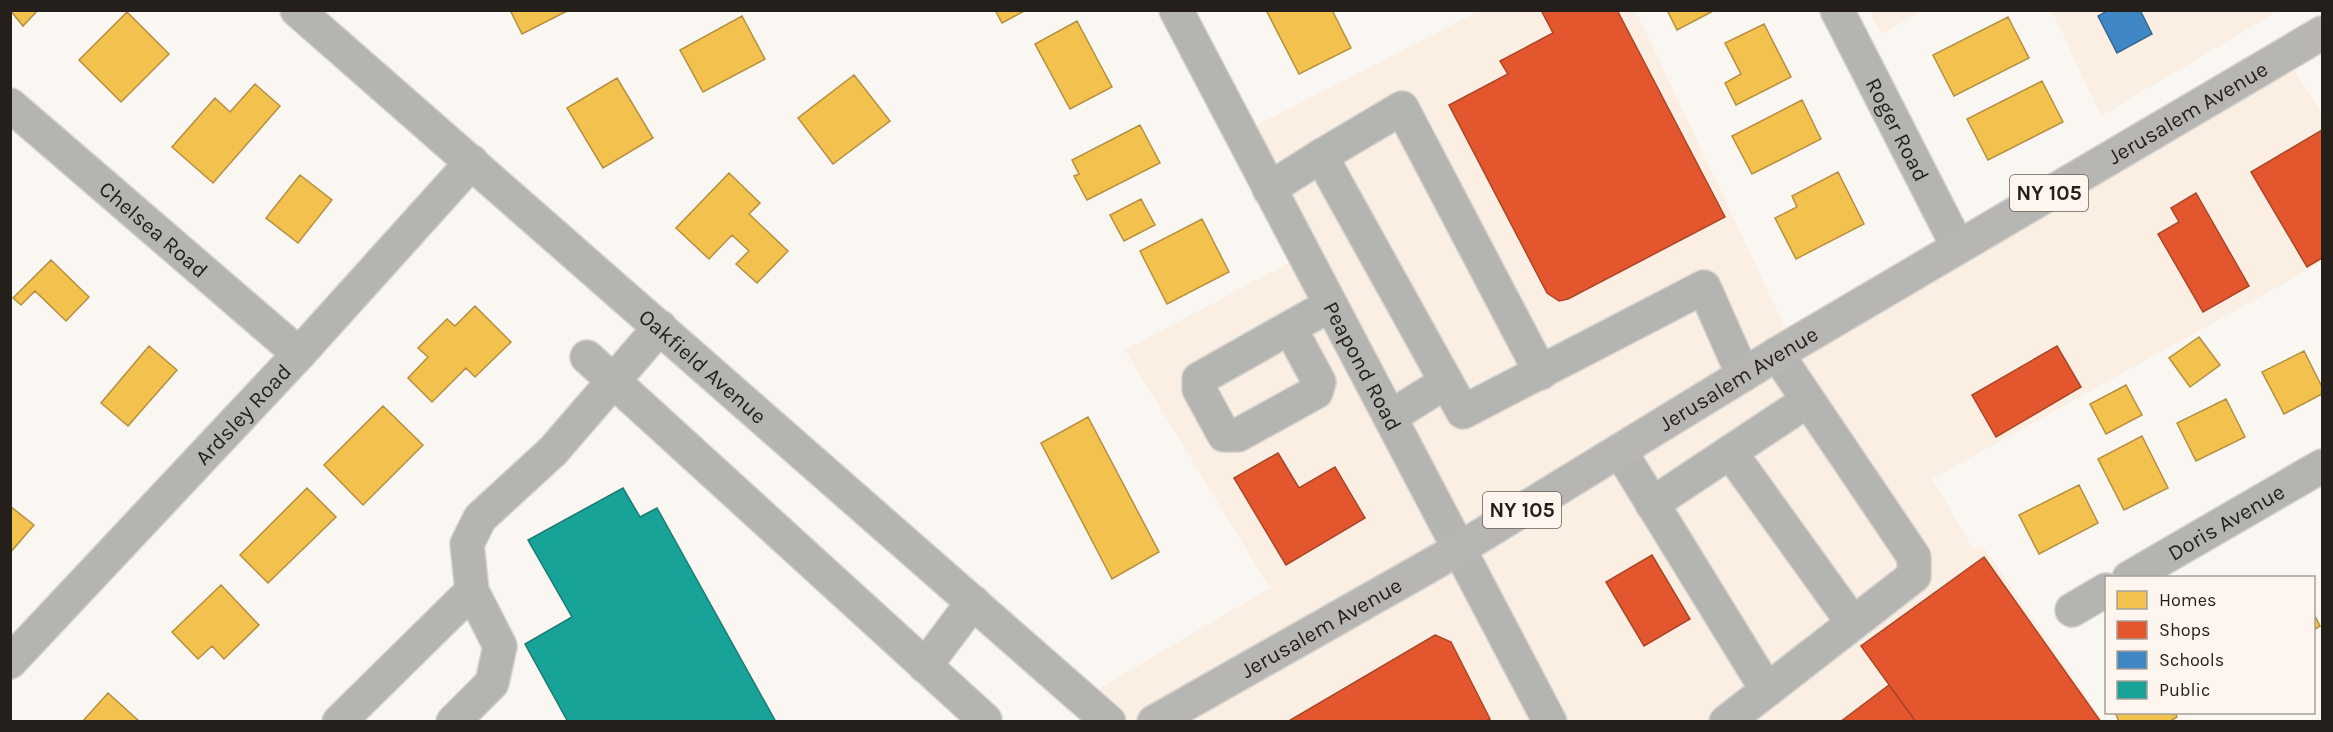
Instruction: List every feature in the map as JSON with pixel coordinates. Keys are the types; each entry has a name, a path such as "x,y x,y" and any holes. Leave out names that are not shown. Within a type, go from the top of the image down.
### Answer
{"main road":[{"name":"Jerusalem Avenue","path":"1154,722 1459,549 1777,354 2322,33"}],"street":[{"name":"Oakfield Avenue","path":"297,10 1109,722"},
{"name":"Peapond Road","path":"1176,10 1550,722"},
{"name":"Roger Road","path":"1837,10 1958,247"},
{"name":"Chelsea Road","path":"10,105 299,354"},
{"path":"1269,189 1402,108 1541,373"},
{"path":"1322,156 1463,412 1704,287 1743,375"},
{"name":"Ardsley Road","path":"10,662 299,354 472,162"},
{"path":"1290,328 1330,305"},
{"path":"453,722 492,683 500,646 472,591 467,544 480,518 553,451 660,327"},
{"path":"1726,722 1914,576 1914,556 1777,354"},
{"path":"587,357 984,721"},
{"path":"1390,417 1446,382"},
{"path":"1652,504 1807,401"},
{"path":"1620,451 1767,690"},
{"path":"1730,452 1853,623"},
{"name":"Doris Avenue","path":"2132,576 2322,466"},
{"path":"339,722 472,591"},
{"path":"2072,610 2105,591"},
{"path":"926,666 973,602"}],"shaded area":[{"path":"1479,11 1636,11 1799,357 2292,67 2322,113 2322,262 1932,479 1974,550 1982,545 2103,721 1131,722 1095,691 1270,588 1125,350 1298,258 1234,137"},
{"path":"1869,11 1922,11 1881,34"},
{"path":"2052,11 2278,11 2101,116"}],"building: Homes":[{"path":"10,10 38,10 23,26"},
{"path":"510,10 569,10 522,34"},
{"path":"995,10 1026,10 1002,23"},
{"path":"1266,10 1332,10 1351,48 1299,74"},
{"path":"1667,10 1715,10 1677,30"},
{"path":"127,12 169,54 121,102 79,60"},
{"path":"742,16 765,59 703,92 680,50"},
{"path":"2008,17 2029,58 1954,96 1933,55"},
{"path":"1077,21 1112,87 1070,109 1035,44"},
{"path":"1764,24 1791,77 1736,105 1725,83 1741,74 1725,43"},
{"path":"854,75 890,121 833,164 798,118"},
{"path":"617,78 653,138 603,168 567,108"},
{"path":"2042,81 2063,122 1988,160 1967,119"},
{"path":"255,84 280,106 213,183 172,147 215,98 230,112"},
{"path":"1802,100 1821,139 1752,174 1732,136"},
{"path":"1140,125 1160,163 1087,200 1074,176 1079,174 1072,160"},
{"path":"1838,172 1864,224 1796,259 1775,218 1797,207 1792,196"},
{"path":"729,173 760,203 749,214 788,251 757,283 736,264 749,251 732,235 709,259 676,228"},
{"path":"300,175 332,200 298,243 266,218"},
{"path":"1141,199 1155,225 1124,241 1110,215"},
{"path":"1202,219 1229,272 1167,304 1140,251"},
{"path":"51,260 89,297 66,321 35,291 21,305 13,298"},
{"path":"475,306 511,342 475,377 466,368 432,402 408,378 428,357 418,348 447,319 455,326"},
{"path":"2199,337 2220,365 2190,387 2169,358"},
{"path":"149,346 177,370 128,426 101,403"},
{"path":"2304,351 2322,387 2322,394 2284,414 2262,372"},
{"path":"2126,385 2142,415 2106,434 2090,404"},
{"path":"2226,399 2245,437 2196,461 2177,423"},
{"path":"383,406 423,445 363,505 324,465"},
{"path":"1088,417 1159,552 1112,579 1041,443"},
{"path":"2142,436 2168,488 2124,510 2098,459"},
{"path":"2079,485 2098,523 2039,554 2019,515"},
{"path":"307,488 336,517 268,583 240,555"},
{"path":"10,506 34,525 10,553"},
{"path":"221,585 259,625 224,659 212,646 198,659 172,632"},
{"path":"2315,616 2320,626 2315,629"},
{"path":"108,693 140,722 82,722"},
{"path":"2116,714 2176,714 2177,717 2169,722 2119,722"}],"building: Shops":[{"path":"1541,10 1617,10 1725,217 1568,299 1559,301 1547,293 1449,105 1508,74 1500,61 1553,33"},
{"path":"2322,130 2322,258 2307,267 2251,172"},
{"path":"2196,193 2249,286 2203,312 2158,234 2179,222 2171,208"},
{"path":"2057,346 2081,387 1996,437 1972,395"},
{"path":"1278,453 1299,488 1335,467 1365,518 1286,565 1234,478"},
{"path":"1652,555 1690,619 1644,646 1606,582"},
{"path":"1984,557 2101,722 1916,722 1861,646"},
{"path":"1435,635 1451,642 1490,719 1485,722 1287,722"},
{"path":"1889,685 1916,722 1840,722"}],"building: Schools":[{"path":"2109,10 2140,10 2152,34 2117,53 2098,16"}],"building: Public":[{"path":"623,488 640,517 657,508 776,722 568,722 525,644 572,617 528,540"}]}
